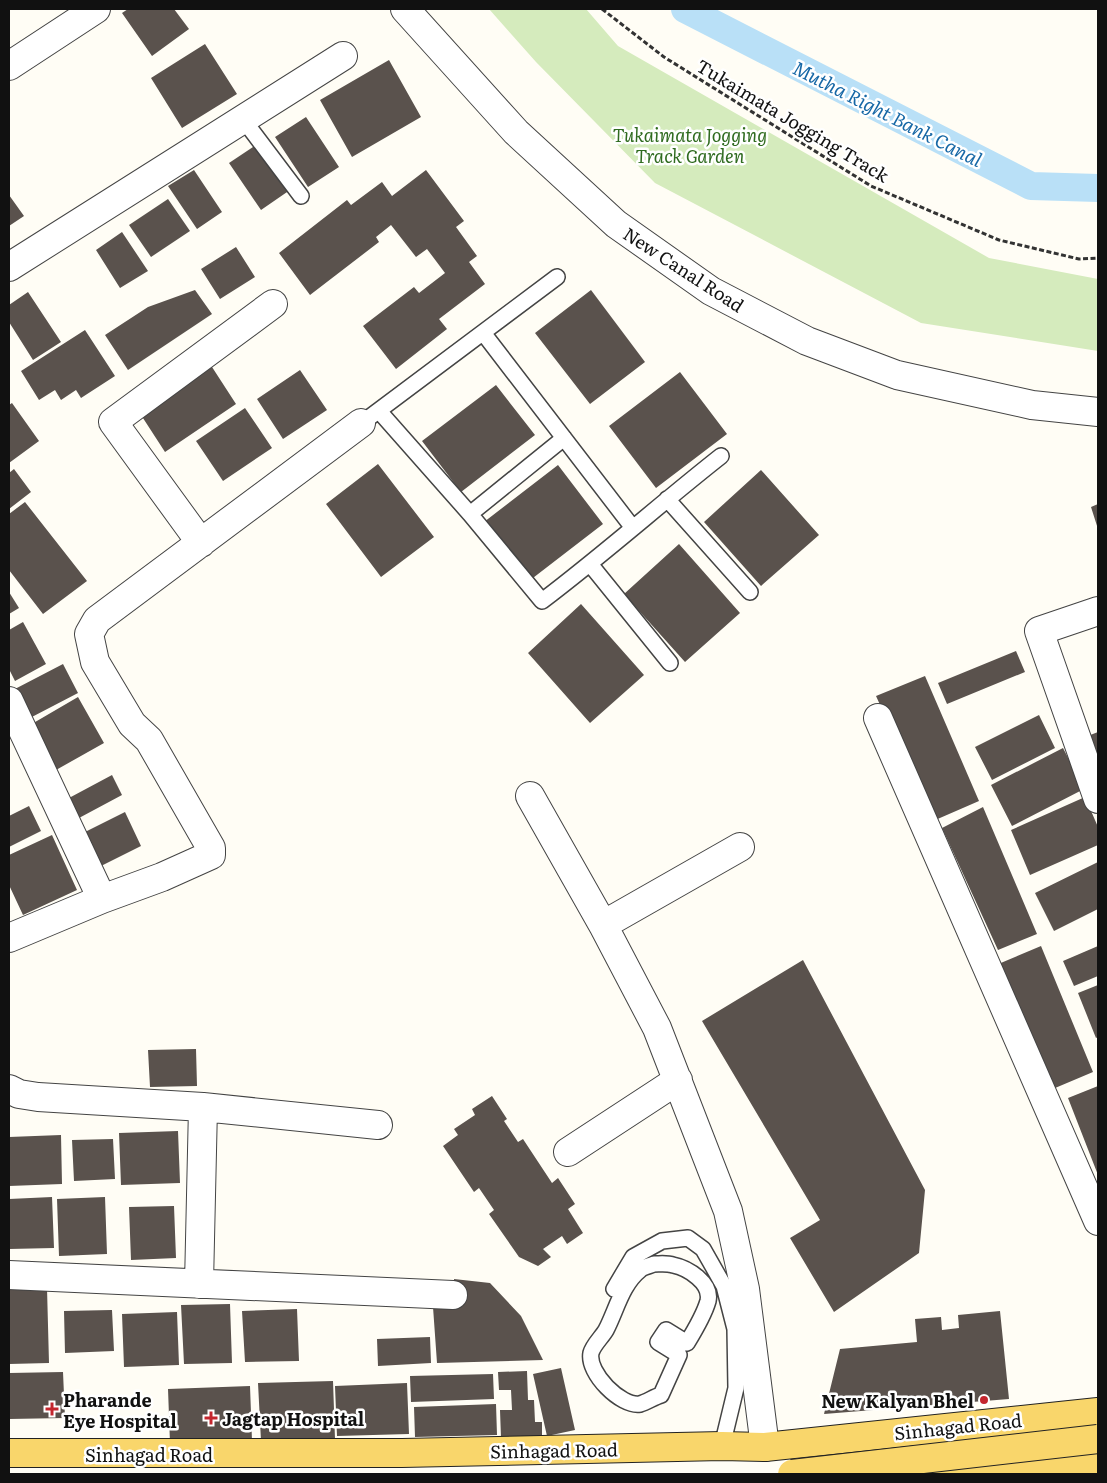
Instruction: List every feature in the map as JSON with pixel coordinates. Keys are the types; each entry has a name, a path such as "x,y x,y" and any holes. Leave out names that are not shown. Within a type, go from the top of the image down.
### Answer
{"main road":[{"name":"Sinhagad Road","path":"9,1453 402,1453 722,1446 765,1447 1098,1412"},
{"path":"792,1474 1098,1439"},
{"path":"944,1474 1098,1459"}],"street":[{"path":"9,66 96,9"},
{"name":"New Canal Road","path":"405,9 516,132 616,224 711,291 807,341 897,375 1032,405 1098,412"},
{"path":"9,267 343,56"},
{"path":"200,543 114,422 273,304"},
{"path":"9,938 102,899 162,877 211,855 211,848 149,740 132,724 95,662 88,634 97,620 370,417"},
{"path":"1098,610 1039,631 1098,799"},
{"path":"9,701 102,899"},
{"path":"878,718 1098,1221"},
{"path":"530,796 604,925 657,1028 728,1211 745,1288 765,1447"},
{"path":"604,925 740,847"},
{"path":"568,1152 678,1080"},
{"path":"9,1089 18,1094 38,1097 203,1107 378,1125"},
{"path":"199,1284 203,1107"},
{"path":"9,1275 453,1295"}],"lane":[{"path":"244,119 301,196"},
{"path":"557,277 484,334 370,417 470,514 542,601 721,456"},
{"path":"484,334 633,528"},
{"path":"470,514 564,438"},
{"path":"667,498 750,592"},
{"path":"590,564 670,663"},
{"path":"606,1329 629,1283 640,1270 654,1264 673,1264 697,1276 707,1288 708,1300 696,1329 687,1343 666,1330 658,1342 679,1356 661,1394 639,1404 627,1401 607,1389 597,1376 591,1353 606,1329 603,1313 613,1291 633,1257 662,1241 688,1238 703,1249 724,1286 735,1328 736,1388 722,1446"},
{"path":"864,1436 868,1474"}],"path":[{"name":"Tukaimata Jogging Track","path":"602,9 664,58 871,186 999,240 1079,258 1098,258"}],"green space":[{"name":"Tukaimata Jogging Track Garden","path":"489,9 586,9 618,46 989,258 1098,279 1098,351 921,323 655,183 536,62"}],"building":[{"path":"128,9 174,9 189,29 152,56 122,13"},
{"path":"205,44 237,94 182,128 151,78"},
{"path":"389,60 421,117 352,157 320,100"},
{"path":"306,117 339,167 308,187 275,137"},
{"path":"259,143 290,190 261,210 229,163"},
{"path":"194,170 222,212 197,229 168,186"},
{"path":"426,170 464,221 456,227 477,256 469,262 485,284 439,319 447,329 396,369 363,326 414,287 419,293 445,273 427,249 416,257 391,225 376,237 379,242 310,295 279,253 347,200 351,205 382,182 392,196"},
{"path":"9,195 24,216 9,226"},
{"path":"168,199 190,231 151,257 129,225"},
{"path":"122,232 148,271 120,288 96,250"},
{"path":"236,247 255,277 220,299 201,269"},
{"path":"195,290 212,314 128,370 105,335 148,307"},
{"path":"591,290 645,362 590,404 535,333"},
{"path":"28,292 61,342 33,360 9,322 9,305"},
{"path":"85,330 115,376 81,398 76,390 61,400 55,390 39,400 21,371"},
{"path":"212,367 236,404 165,452 141,415"},
{"path":"300,370 327,410 283,439 257,399"},
{"path":"680,372 727,434 656,488 609,426"},
{"path":"496,385 535,435 461,492 422,441"},
{"path":"12,403 39,441 9,463 9,405"},
{"path":"245,408 272,448 223,481 196,441"},
{"path":"378,464 434,537 381,577 326,504"},
{"path":"558,465 603,524 529,581 484,522"},
{"path":"14,469 31,492 9,509 9,473"},
{"path":"761,470 819,535 761,586 704,522"},
{"path":"25,502 87,581 43,614 9,570 9,514"},
{"path":"1098,504 1098,529 1091,507"},
{"path":"679,544 740,613 685,662 624,594"},
{"path":"9,592 19,608 9,614"},
{"path":"581,604 644,675 590,723 528,653"},
{"path":"23,622 46,664 15,681 9,669 9,630"},
{"path":"1016,651 1025,672 947,704 938,683"},
{"path":"63,664 78,693 28,719 13,690"},
{"path":"925,676 979,801 933,821 876,696"},
{"path":"78,697 104,743 56,770 30,725"},
{"path":"1039,715 1055,748 992,780 975,747"},
{"path":"1098,732 1098,784 1080,739"},
{"path":"1063,748 1084,789 1012,826 991,785"},
{"path":"112,775 122,795 79,818 69,798"},
{"path":"1085,797 1098,827 1098,845 1030,875 1011,830"},
{"path":"29,806 41,831 9,847 9,816"},
{"path":"983,807 1037,934 998,950 942,828"},
{"path":"125,812 141,846 101,866 85,832"},
{"path":"52,835 77,890 23,915 9,885 9,855"},
{"path":"1098,862 1098,909 1054,931 1035,893"},
{"path":"1041,946 1093,1072 1048,1091 996,965"},
{"path":"1098,946 1098,976 1074,986 1063,961"},
{"path":"803,960 925,1190 919,1253 834,1312 790,1238 820,1220 702,1021"},
{"path":"1098,985 1098,1037 1096,1038 1078,993"},
{"path":"196,1049 197,1086 150,1087 148,1050"},
{"path":"1098,1086 1098,1175 1068,1098"},
{"path":"492,1096 507,1119 504,1121 518,1142 523,1139 552,1183 558,1178 575,1204 568,1209 583,1233 567,1244 562,1236 543,1249 551,1257 538,1266 519,1257 489,1214 494,1210 479,1188 474,1192 443,1146 458,1135 454,1129 475,1115 472,1109"},
{"path":"178,1131 180,1183 121,1185 119,1133"},
{"path":"61,1135 62,1184 9,1186 9,1137"},
{"path":"113,1139 115,1179 74,1181 72,1140"},
{"path":"52,1197 54,1248 9,1249 9,1199"},
{"path":"105,1197 107,1254 59,1256 57,1199"},
{"path":"174,1206 176,1258 131,1260 129,1207"},
{"path":"454,1279 490,1283 521,1316 543,1360 437,1363 433,1307 456,1306"},
{"path":"47,1288 49,1363 9,1364 9,1289"},
{"path":"230,1304 232,1363 184,1364 181,1305"},
{"path":"297,1309 299,1361 245,1362 242,1311"},
{"path":"112,1310 114,1351 65,1353 64,1311"},
{"path":"1000,1311 1009,1399 824,1414 840,1349 917,1342 915,1319 941,1317 942,1330 959,1328 958,1315"},
{"path":"177,1312 179,1365 124,1367 122,1314"},
{"path":"430,1337 431,1363 378,1366 377,1339"},
{"path":"561,1368 575,1430 547,1436 533,1374"},
{"path":"527,1371 528,1400 534,1400 535,1422 542,1422 542,1436 501,1438 500,1410 512,1410 511,1390 499,1390 498,1372"},
{"path":"63,1372 65,1418 9,1419 9,1373"},
{"path":"493,1374 494,1399 411,1402 410,1376"},
{"path":"333,1381 335,1439 261,1441 258,1383"},
{"path":"407,1383 409,1434 337,1436 335,1386"},
{"path":"250,1386 252,1441 170,1443 168,1389"},
{"path":"496,1404 497,1435 415,1437 414,1407"}],"waterway":[{"name":"Mutha Right Bank Canal","path":"685,9 1031,186 1098,188"}],"place":[{"name":"New Kalyan Bhel","path":"984,1400"},
{"name":"Pharande Eye Hospital","path":"52,1409"},
{"name":"Jagtap Hospital","path":"211,1418"}]}
